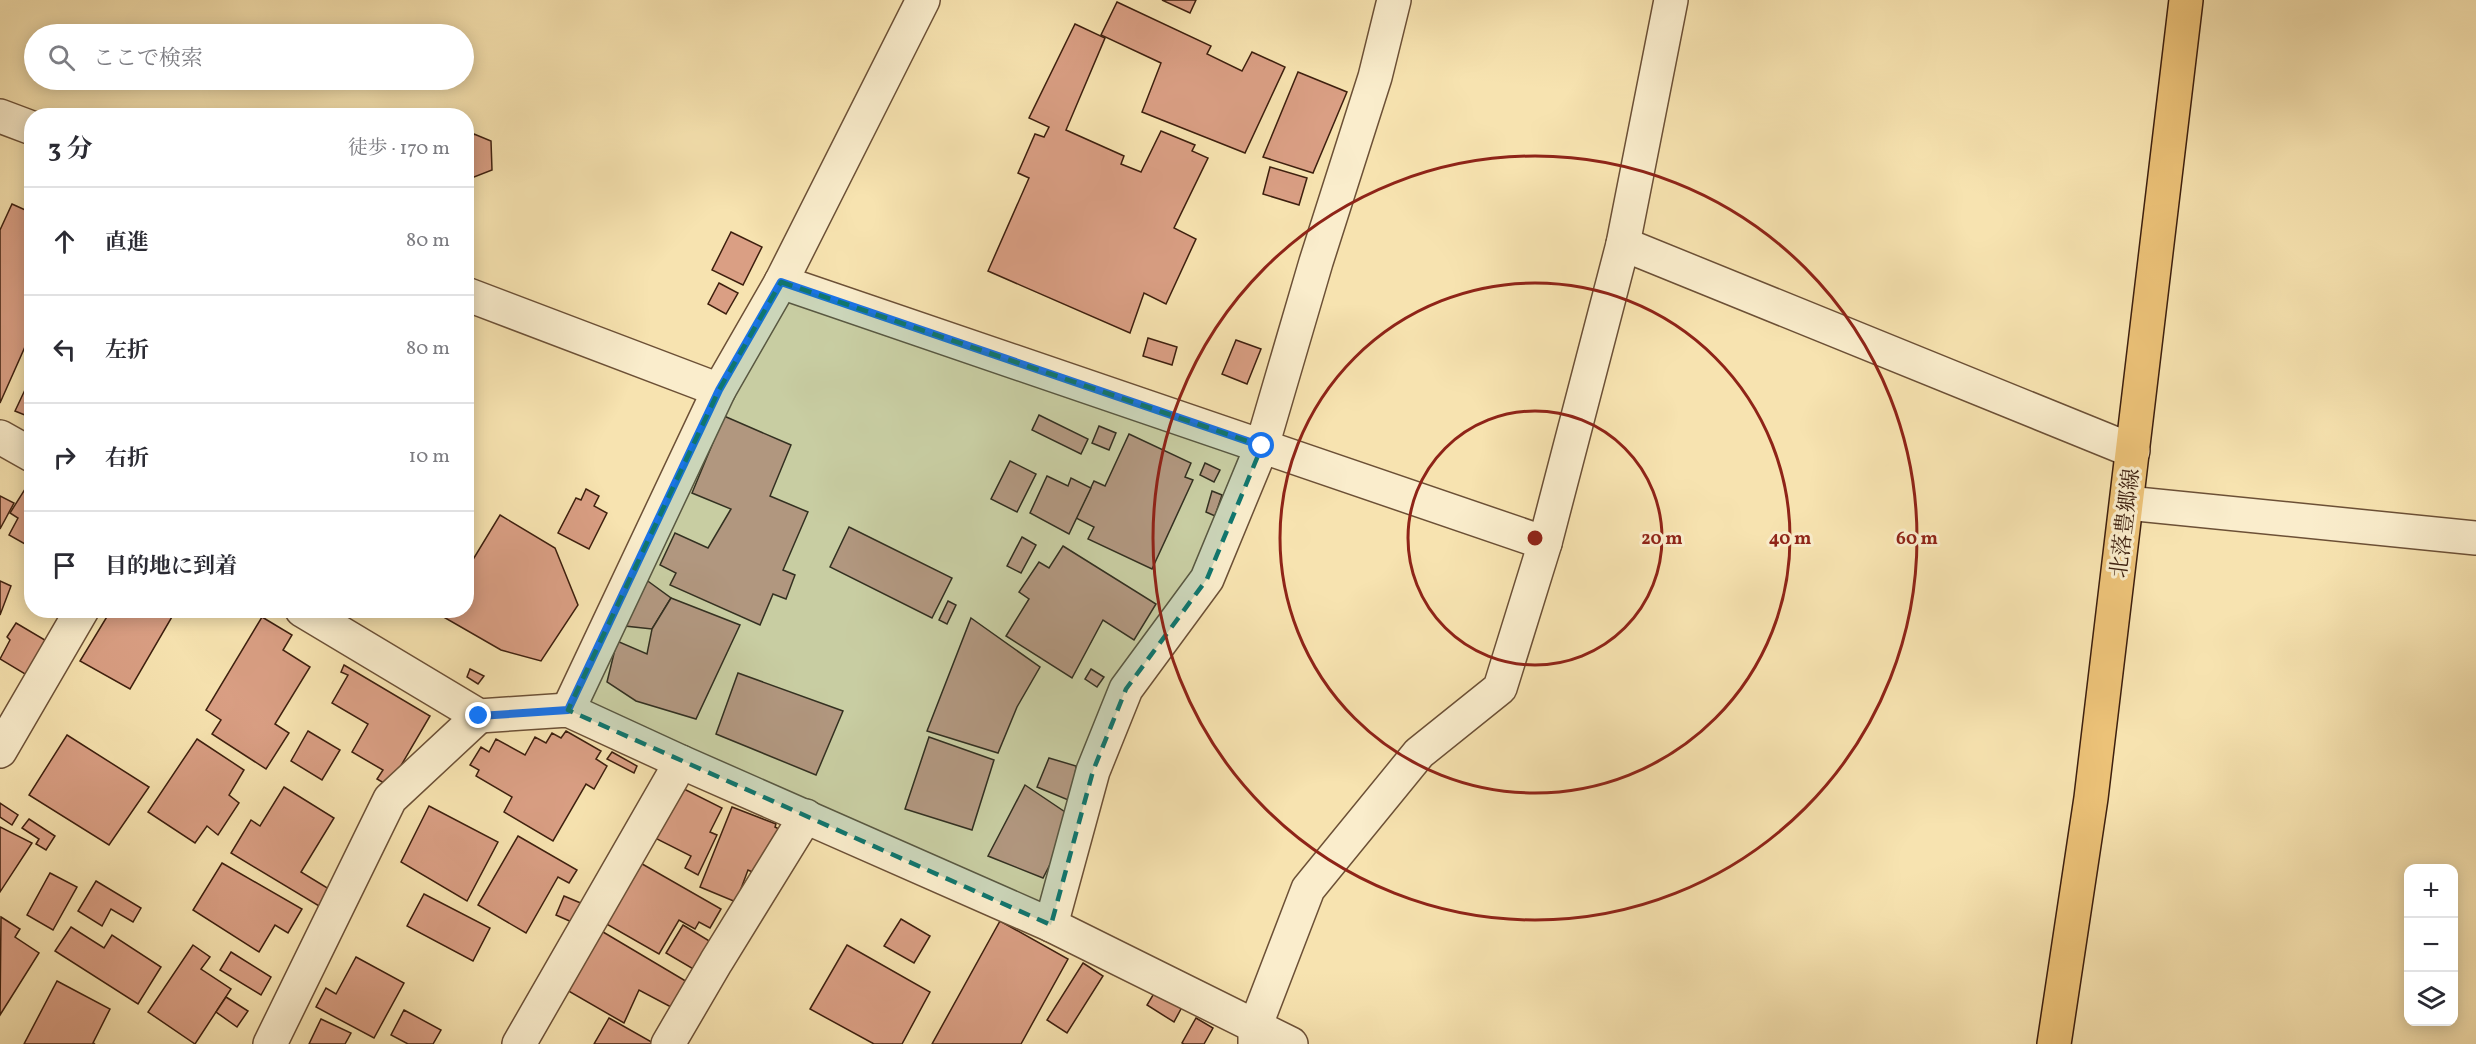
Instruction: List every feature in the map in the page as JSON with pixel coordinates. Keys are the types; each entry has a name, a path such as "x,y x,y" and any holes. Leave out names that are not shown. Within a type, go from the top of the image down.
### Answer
{"main road":[{"name":"北落豊郷線","path":"2054,1044 2091,798 2186,0"}],"street":[{"path":"568,710 719,390 781,282 923,0"},
{"path":"1051,925 1093,771 1126,690 1208,579 1262,446 1316,262 1375,77 1394,0"},
{"path":"1255,1036 1308,889 1419,753 1500,688 1545,543 1623,244 1671,0"},
{"path":"0,116 24,125"},
{"path":"1623,244 2133,451"},
{"path":"781,282 1545,543"},
{"path":"474,297 719,390"},
{"path":"0,437 24,450"},
{"path":"2127,503 2476,538"},
{"path":"0,751 77,618"},
{"path":"315,618 479,716 568,710 1051,925 1255,1036 1291,1044"},
{"path":"270,1044 390,799 479,716"},
{"path":"519,1044 681,762"},
{"path":"668,1044 806,816"}],"highlighted area":[{"path":"781,282 1262,446 1207,579 1126,689 1093,771 1051,925 568,710 719,390"}],"building":[{"path":"1162,0 1196,0 1190,13"},
{"path":"1117,2 1211,46 1207,54 1242,71 1252,52 1285,67 1245,153 1142,112 1161,63 1101,35"},
{"path":"1075,24 1105,38 1066,130 1124,156 1121,164 1141,172 1161,131 1195,145 1192,151 1208,158 1174,228 1196,239 1166,304 1144,293 1130,333 988,271 1029,178 1018,173 1035,134 1044,137 1049,127 1029,118"},
{"path":"1298,72 1347,92 1313,173 1263,157"},
{"path":"474,134 491,141 492,170 474,177"},
{"path":"1270,167 1307,178 1299,205 1263,194"},
{"path":"12,204 24,209 24,349 0,403 0,230"},
{"path":"731,232 762,247 743,285 712,270"},
{"path":"719,283 738,293 726,314 708,304"},
{"path":"1148,338 1177,347 1172,365 1143,356"},
{"path":"1236,340 1261,349 1247,384 1222,374"},
{"path":"24,392 24,415 15,411"},
{"path":"1039,415 1088,439 1081,454 1032,430"},
{"path":"724,416 791,445 770,496 808,512 783,570 795,575 786,599 773,594 760,625 670,585 676,573 660,565 675,533 708,548 731,509 692,493"},
{"path":"1099,426 1116,433 1109,450 1092,443"},
{"path":"1129,434 1191,463 1185,477 1193,480 1152,569 1088,539 1094,527 1076,518 1094,481 1105,486"},
{"path":"1010,461 1036,474 1017,512 991,499"},
{"path":"1205,463 1220,470 1214,482 1200,475"},
{"path":"1047,476 1068,486 1071,478 1091,488 1069,534 1030,513"},
{"path":"586,489 599,496 594,506 607,513 589,549 558,533 576,498 581,500"},
{"path":"24,491 24,543 9,535 18,518 10,513"},
{"path":"1212,491 1222,495 1215,516 1206,512"},
{"path":"0,496 14,503 0,529"},
{"path":"500,515 555,548 578,605 541,661 501,650 445,618 474,618 474,558"},
{"path":"849,527 952,578 932,618 830,567"},
{"path":"1022,537 1036,545 1021,573 1007,566"},
{"path":"1063,546 1156,604 1134,640 1103,620 1072,678 1006,636 1029,599 1019,592 1039,562 1049,568"},
{"path":"645,579 671,598 652,629 625,626"},
{"path":"0,581 11,586 0,615"},
{"path":"671,598 740,625 696,719 636,701 607,682 617,641 647,654 652,629"},
{"path":"948,601 956,605 947,624 939,620"},
{"path":"106,618 171,618 130,689 80,661"},
{"path":"261,618 292,635 283,650 310,667 275,724 289,733 266,769 212,734 221,720 206,710"},
{"path":"971,618 1040,667 1017,707 998,753 927,731"},
{"path":"16,623 50,643 35,680 0,659 10,640 7,637"},
{"path":"344,665 430,716 389,786 377,779 383,770 352,752 368,724 332,703 348,675 341,672"},
{"path":"470,669 484,676 478,684 467,677"},
{"path":"1091,669 1104,677 1097,687 1085,679"},
{"path":"738,673 843,711 816,775 716,734"},
{"path":"308,731 340,750 322,780 291,761"},
{"path":"566,731 601,751 596,759 607,766 594,789 586,784 553,841 504,812 512,797 476,776 479,770 470,765 481,747 489,752 496,739 525,755 535,737 546,743 552,733 561,738"},
{"path":"67,735 149,787 109,845 29,795"},
{"path":"929,737 994,760 972,830 905,809"},
{"path":"197,739 244,770 229,795 239,803 218,835 207,826 195,843 148,812"},
{"path":"612,752 637,766 634,773 607,759"},
{"path":"1049,758 1076,766 1073,802 1037,787"},
{"path":"1025,785 1074,818 1043,878 988,856"},
{"path":"284,787 334,818 301,872 329,889 319,906 231,853 251,820 260,826"},
{"path":"680,787 722,808 710,832 717,835 698,875 685,868 691,856 655,838"},
{"path":"0,803 18,815 12,825 0,817"},
{"path":"429,806 498,842 467,901 401,862"},
{"path":"732,807 776,824 775,827 783,831 759,875 748,870 736,902 700,887"},
{"path":"29,819 55,836 46,850 36,844 39,839 22,828"},
{"path":"0,827 32,843 0,892"},
{"path":"518,836 577,870 569,883 558,877 526,933 478,905"},
{"path":"637,861 721,909 710,928 699,922 695,929 679,920 659,954 603,922"},
{"path":"222,863 302,909 288,933 275,925 259,952 193,910"},
{"path":"50,873 77,887 53,930 27,915"},
{"path":"96,881 141,908 133,922 111,909 102,926 78,911"},
{"path":"424,894 490,928 473,961 407,926"},
{"path":"564,896 583,904 574,923 556,915"},
{"path":"1,917 20,929 15,937 39,953 0,1015"},
{"path":"901,919 930,936 914,963 884,946"},
{"path":"1000,921 1068,959 1021,1044 932,1044"},
{"path":"683,925 711,942 695,970 666,953"},
{"path":"71,927 104,948 112,935 161,967 138,1004 55,951"},
{"path":"598,929 689,983 671,1007 639,990 624,1023 565,989"},
{"path":"193,945 210,957 201,969 231,989 195,1044 148,1012"},
{"path":"847,945 930,992 902,1044 874,1044 810,1009"},
{"path":"231,952 271,977 261,995 220,970"},
{"path":"356,957 404,983 374,1038 316,1007 326,988 336,994"},
{"path":"1083,963 1103,976 1067,1033 1047,1020"},
{"path":"57,981 110,1009 93,1043 95,1044 24,1044"},
{"path":"1156,990 1182,1007 1174,1022 1147,1005"},
{"path":"226,997 248,1011 237,1027 216,1012"},
{"path":"404,1010 441,1030 433,1044 408,1044 391,1035"},
{"path":"609,1018 655,1044 594,1044"},
{"path":"1196,1018 1213,1028 1204,1044 1182,1043"},
{"path":"321,1019 351,1033 345,1044 309,1044"}],"route":[{"path":"479,716 568,710 719,390 781,282 1262,446"}]}
